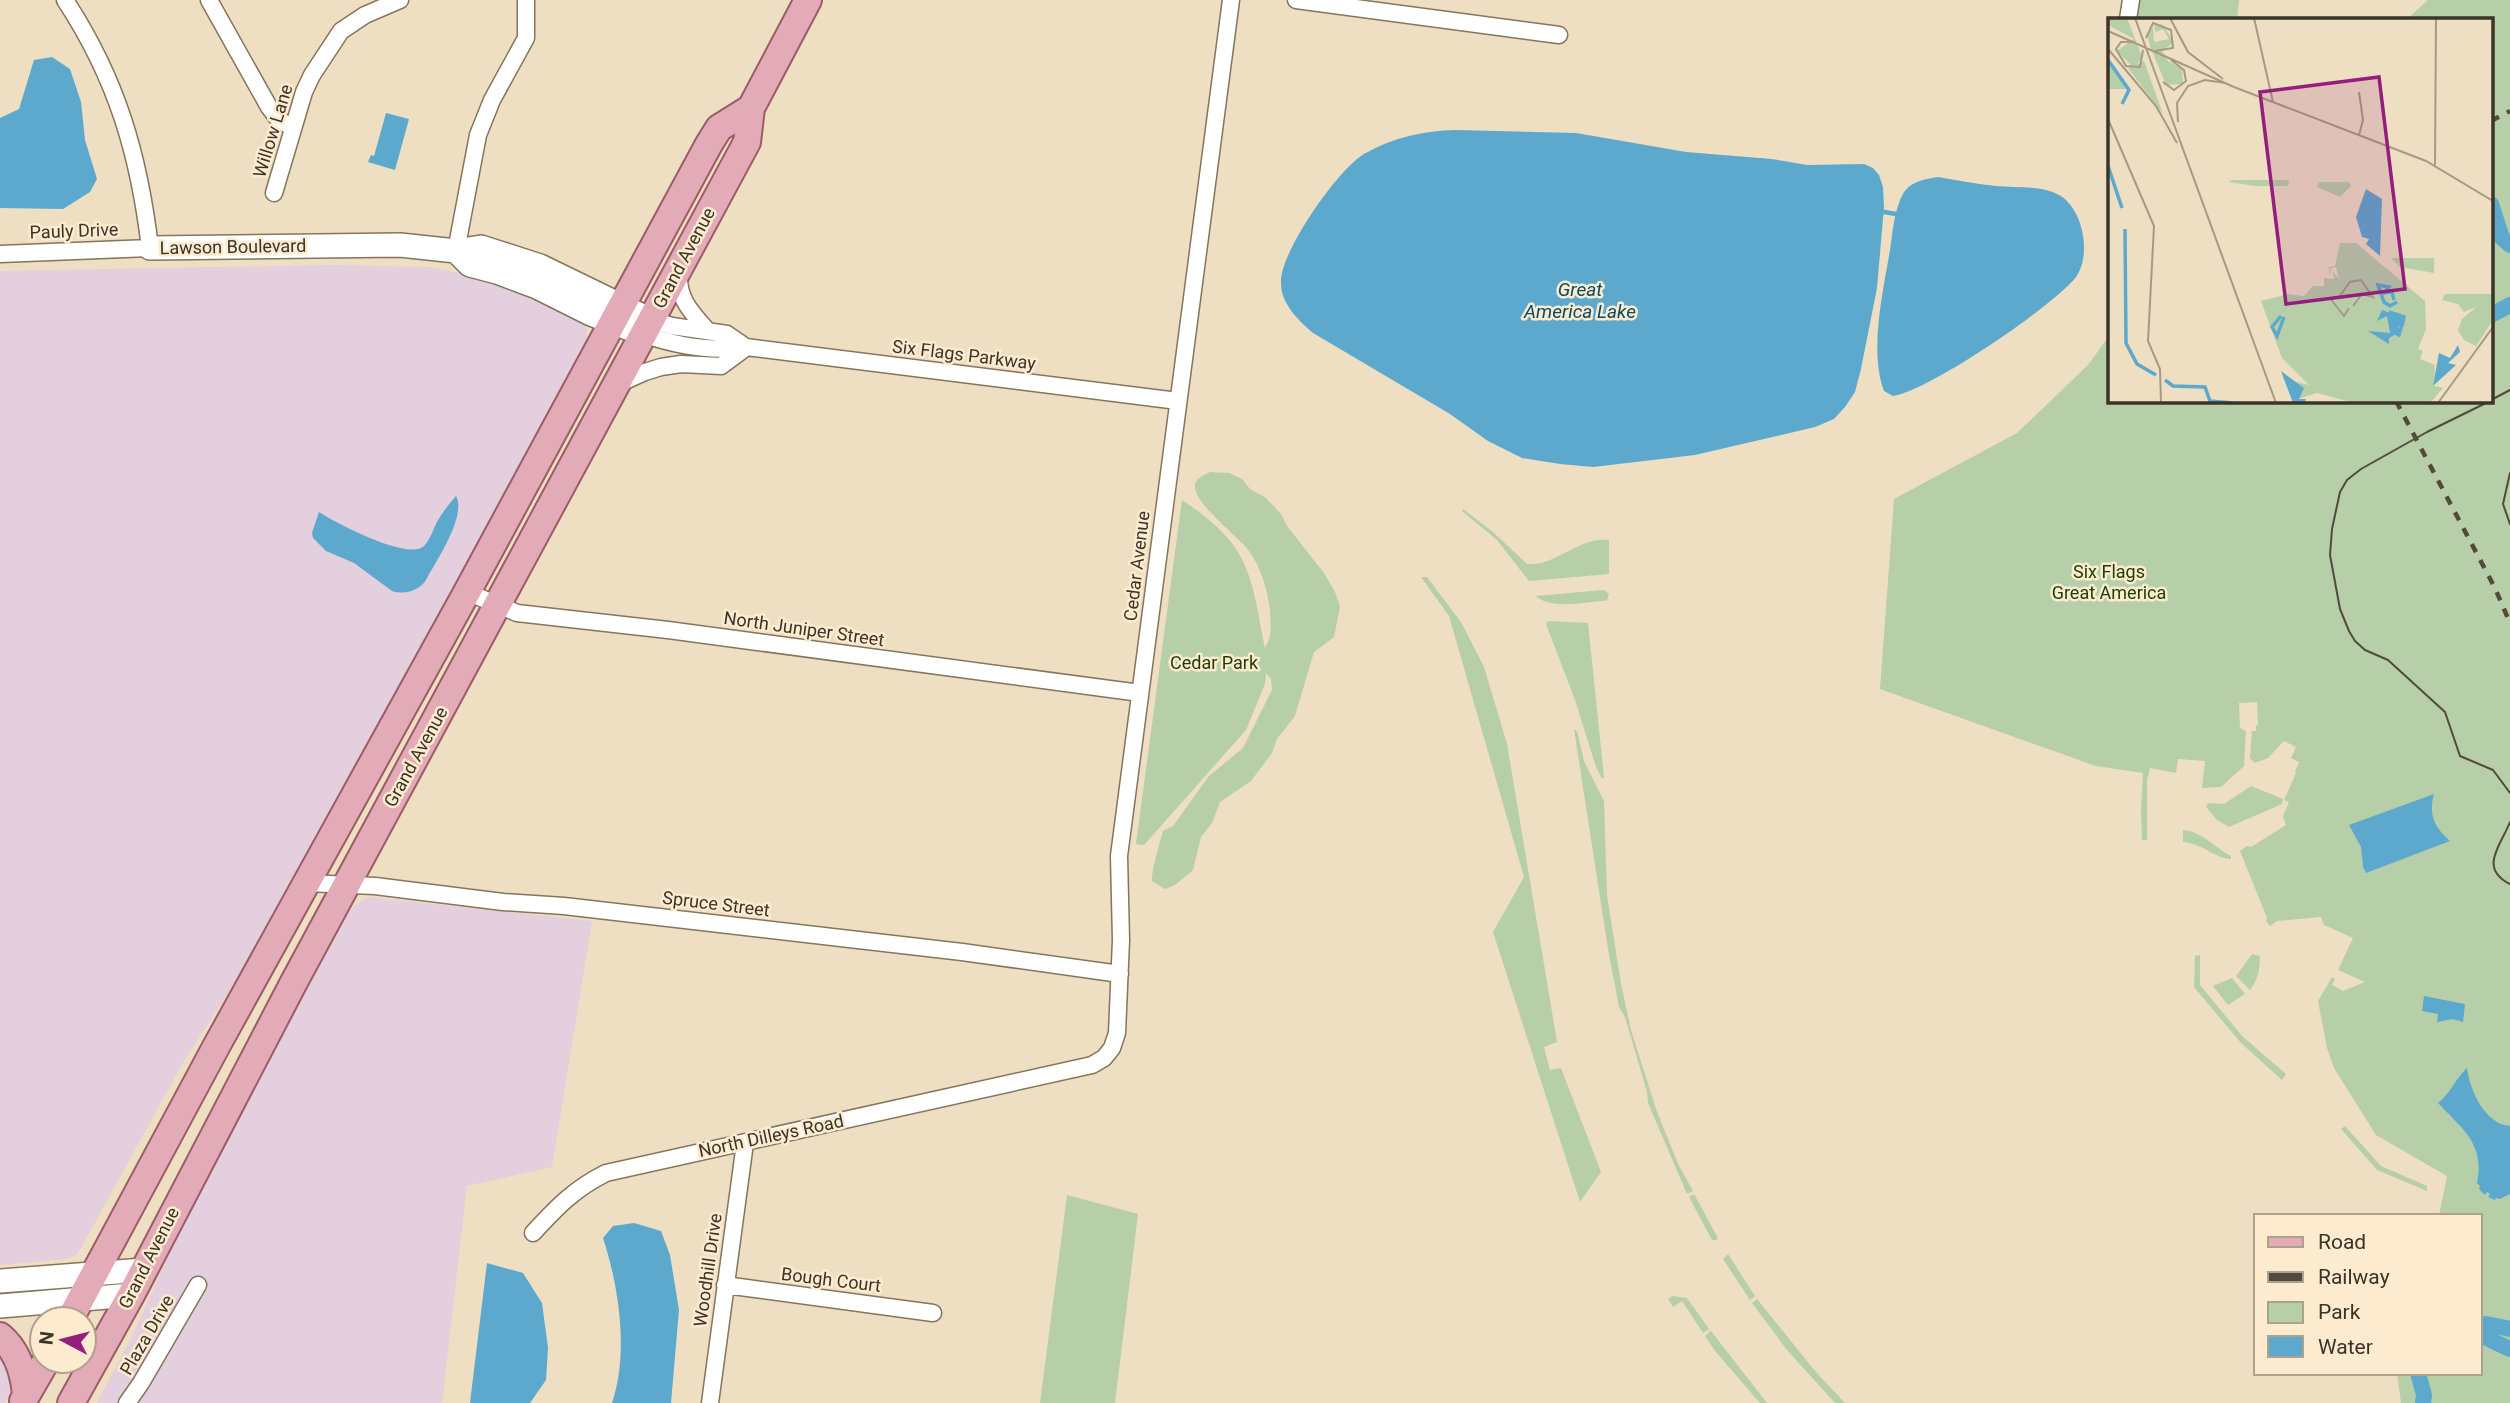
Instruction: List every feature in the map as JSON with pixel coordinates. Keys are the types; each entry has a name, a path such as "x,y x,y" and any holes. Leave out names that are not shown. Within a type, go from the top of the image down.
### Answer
{"main road":[{"name":"Grand Avenue","path":"71,1403 131,1295 346,885 499,607 615,385 747,142 751,108 808,0"},
{"name":"Grand Avenue","path":"78,1305 153,1163 719,128 751,108"},
{"path":"0,1336 9,1343 16,1357 26,1384 24,1399"},
{"path":"24,1399 38,1375"}],"street":[{"name":"Lawson Boulevard","path":"65,0 101,62 130,134 146,209 150,248 400,245 456,251 481,247 540,266 617,314 647,327"},
{"path":"209,0 269,107 278,119 293,128"},
{"name":"Willow Lane","path":"274,193 312,75 341,31 365,15 400,0"},
{"path":"456,251 478,135 492,100 526,38 526,0"},
{"name":"Cedar Avenue","path":"1029,1080 1092,1065 1104,1058 1112,1048 1117,1033 1120,974 1119,856 1231,0"},
{"path":"1296,0 1559,35"},
{"path":"2128,18 2131,0"},
{"name":"Pauly Drive","path":"0,254 150,248"},
{"path":"680,266 680,294 707,330"},
{"name":"Six Flags Parkway","path":"647,327 672,326 727,334 746,347"},
{"name":"Six Flags Parkway","path":"647,327 670,344 711,349 746,347 1178,401"},
{"path":"615,385 661,367 681,364 721,366 746,347"},
{"name":"North Juniper Street","path":"467,592 517,613 678,631 1140,693"},
{"name":"Spruce Street","path":"306,883 375,886 503,902 589,908 962,952 1120,974"},
{"name":"North Dilleys Road","path":"533,1233 565,1199 583,1185 606,1174 689,1153 1029,1080"},
{"name":"Woodhill Drive","path":"710,1403 745,1143"},
{"path":"0,1281 144,1270"},
{"name":"Plaza Drive","path":"127,1403 198,1285"},
{"name":"Bough Court","path":"725,1285 933,1313"},
{"path":"92,1305 131,1295"},
{"path":"0,1306 28,1307"}],"shaded area":[{"path":"332,265 429,267 492,279 580,319 587,328 587,341 349,782 242,972 184,1061 77,1254 68,1259 0,1265 0,271"},
{"path":"368,897 592,921 552,1167 467,1186 442,1403 97,1403 135,1330 183,1223 241,1111 352,907"},
{"path":"0,1349 10,1363 13,1388 5,1403 0,1403"}],"green space":[{"path":"2138,0 2239,0 2237,18 2136,18"},
{"name":"Six Flags Great America","path":"2428,0 2510,0 2510,1403 2401,1403 2397,1375 2482,1375 2482,1214 2439,1214 2447,1176 2376,1135 2334,1068 2327,1048 2318,1001 2332,977 2335,979 2332,985 2343,991 2365,982 2338,970 2353,938 2324,925 2321,917 2277,921 2270,926 2266,921 2240,851 2286,825 2283,816 2289,802 2284,800 2299,762 2291,758 2296,747 2284,741 2268,758 2255,763 2250,758 2252,731 2256,731 2258,725 2257,702 2239,703 2240,728 2246,731 2244,766 2221,787 2202,788 2205,761 2178,759 2176,773 2150,768 2147,781 2147,840 2142,840 2143,773 2096,766 1880,689 1894,499 2017,433 2088,365 2108,337 2108,402 2492,402 2492,18 2408,18"},
{"name":"Cedar Park","path":"1210,472 1229,473 1242,479 1250,489 1266,498 1324,573 1340,607 1334,637 1314,652 1295,716 1251,781 1220,802 1212,823 1201,837 1193,870 1175,885 1165,889 1152,881 1163,831 1173,826 1209,776 1243,748 1272,690 1271,679 1266,673 1265,684 1246,730 1144,845 1136,844 1182,500 1205,516 1235,547 1250,580 1265,648 1270,635 1269,604 1257,564 1244,545 1208,510 1196,492 1197,480"},
{"path":"1463,509 1493,532 1527,564 1548,561 1588,542 1609,540 1609,574 1529,581 1497,540 1462,511"},
{"path":"1421,577 1427,577 1461,622 1484,667 1507,744 1557,1042 1544,1047 1550,1070 1561,1068 1601,1172 1580,1202 1493,932 1524,877 1449,616"},
{"path":"1604,590 1609,594 1607,600 1577,604 1550,603 1536,596"},
{"path":"1548,621 1588,623 1604,777 1602,779 1546,624"},
{"path":"1574,729 1577,731 1584,761 1604,801 1607,895 1631,1030 1656,1109 1678,1164 1693,1191 1687,1194 1648,1103 1625,1017 1619,1007"},
{"path":"2251,786 2283,799 2282,804 2229,827 2217,820 2206,807 2208,803 2224,804"},
{"path":"2183,830 2202,837 2231,856 2231,859 2183,842"},
{"path":"2252,954 2260,956 2260,961 2257,978 2250,990 2236,976"},
{"path":"2200,955 2200,985 2242,1036 2286,1074 2282,1080 2241,1043 2194,987 2195,956"},
{"path":"2232,978 2245,994 2228,1005 2213,986"},
{"path":"2345,1126 2381,1166 2427,1186 2427,1191 2377,1170 2341,1129"},
{"path":"1694,1194 1718,1238 1716,1240 1712,1240 1689,1197"},
{"path":"1067,1195 1138,1214 1115,1403 1040,1403"},
{"path":"1728,1254 1755,1296 1750,1300 1723,1259"},
{"path":"1672,1296 1687,1298 1709,1329 1703,1333 1682,1301 1673,1307 1668,1299"},
{"path":"1757,1299 1815,1371 1845,1403 1835,1403 1787,1350 1752,1303"},
{"path":"1711,1331 1767,1403 1760,1403 1715,1351 1705,1336"}],"water":[{"path":"52,57 70,69 81,102 85,140 97,179 90,192 63,209 0,208 0,118 19,109 34,60"},
{"path":"386,113 409,119 395,170 368,162 371,155 374,156"},
{"name":"Great America Lake","path":"1456,130 1576,133 1686,152 1772,159 1807,165 1864,164 1873,168 1883,187 1884,207 1877,288 1855,392 1845,407 1834,419 1815,427 1695,455 1593,467 1560,464 1522,458 1488,441 1450,414 1313,333 1287,304 1283,297 1281,281 1290,251 1326,193 1353,163 1386,143 1409,136"},
{"path":"1938,177 1989,185 2036,188 2059,195 2074,210 2079,221 2084,245 2081,268 2063,290 2017,326 1961,364 1911,390 1893,396 1884,391 1877,339 1894,220 1907,188 1919,181"},
{"path":"456,496 457,515 449,538 426,580 411,591 392,591 354,563 326,551 313,538 319,512 372,539 403,549 416,549 426,544 439,519"},
{"path":"2434,794 2432,815 2440,831 2450,841 2366,873 2361,847 2349,825"},
{"path":"2424,996 2465,1004 2463,1022 2453,1019 2437,1022 2438,1014 2422,1011"},
{"path":"2467,1068 2471,1086 2480,1105 2493,1119 2510,1126 2510,1194 2500,1199 2488,1197 2490,1194 2487,1192 2485,1195 2479,1189 2475,1147 2463,1129 2438,1103"},
{"path":"634,1223 661,1231 670,1255 679,1310 671,1403 612,1403 620,1363 620,1320 614,1277 603,1238 613,1226"},
{"path":"487,1263 523,1273 542,1303 548,1348 546,1380 530,1403 470,1403"}],"waterway":[{"path":"2492,207 2502,238 2510,245"},
{"path":"1884,212 1896,214"},
{"path":"2492,314 2510,305"},
{"path":"2482,1325 2510,1329"},
{"path":"2482,1336 2510,1349"},
{"path":"2419,1375 2424,1395 2423,1403"}],"tram line":[{"path":"2492,399 2510,390"},
{"path":"2488,402 2427,432 2361,469 2347,480 2340,492 2332,529 2330,555 2340,609 2355,641 2365,650 2388,660 2445,712 2460,756 2493,770 2510,793"},
{"path":"2510,473 2503,504 2510,524"},
{"path":"2510,822 2494,863 2500,878 2510,884"}],"railway":[{"path":"2492,120 2510,111"},
{"path":"2397,402 2495,588 2510,623"}]}
